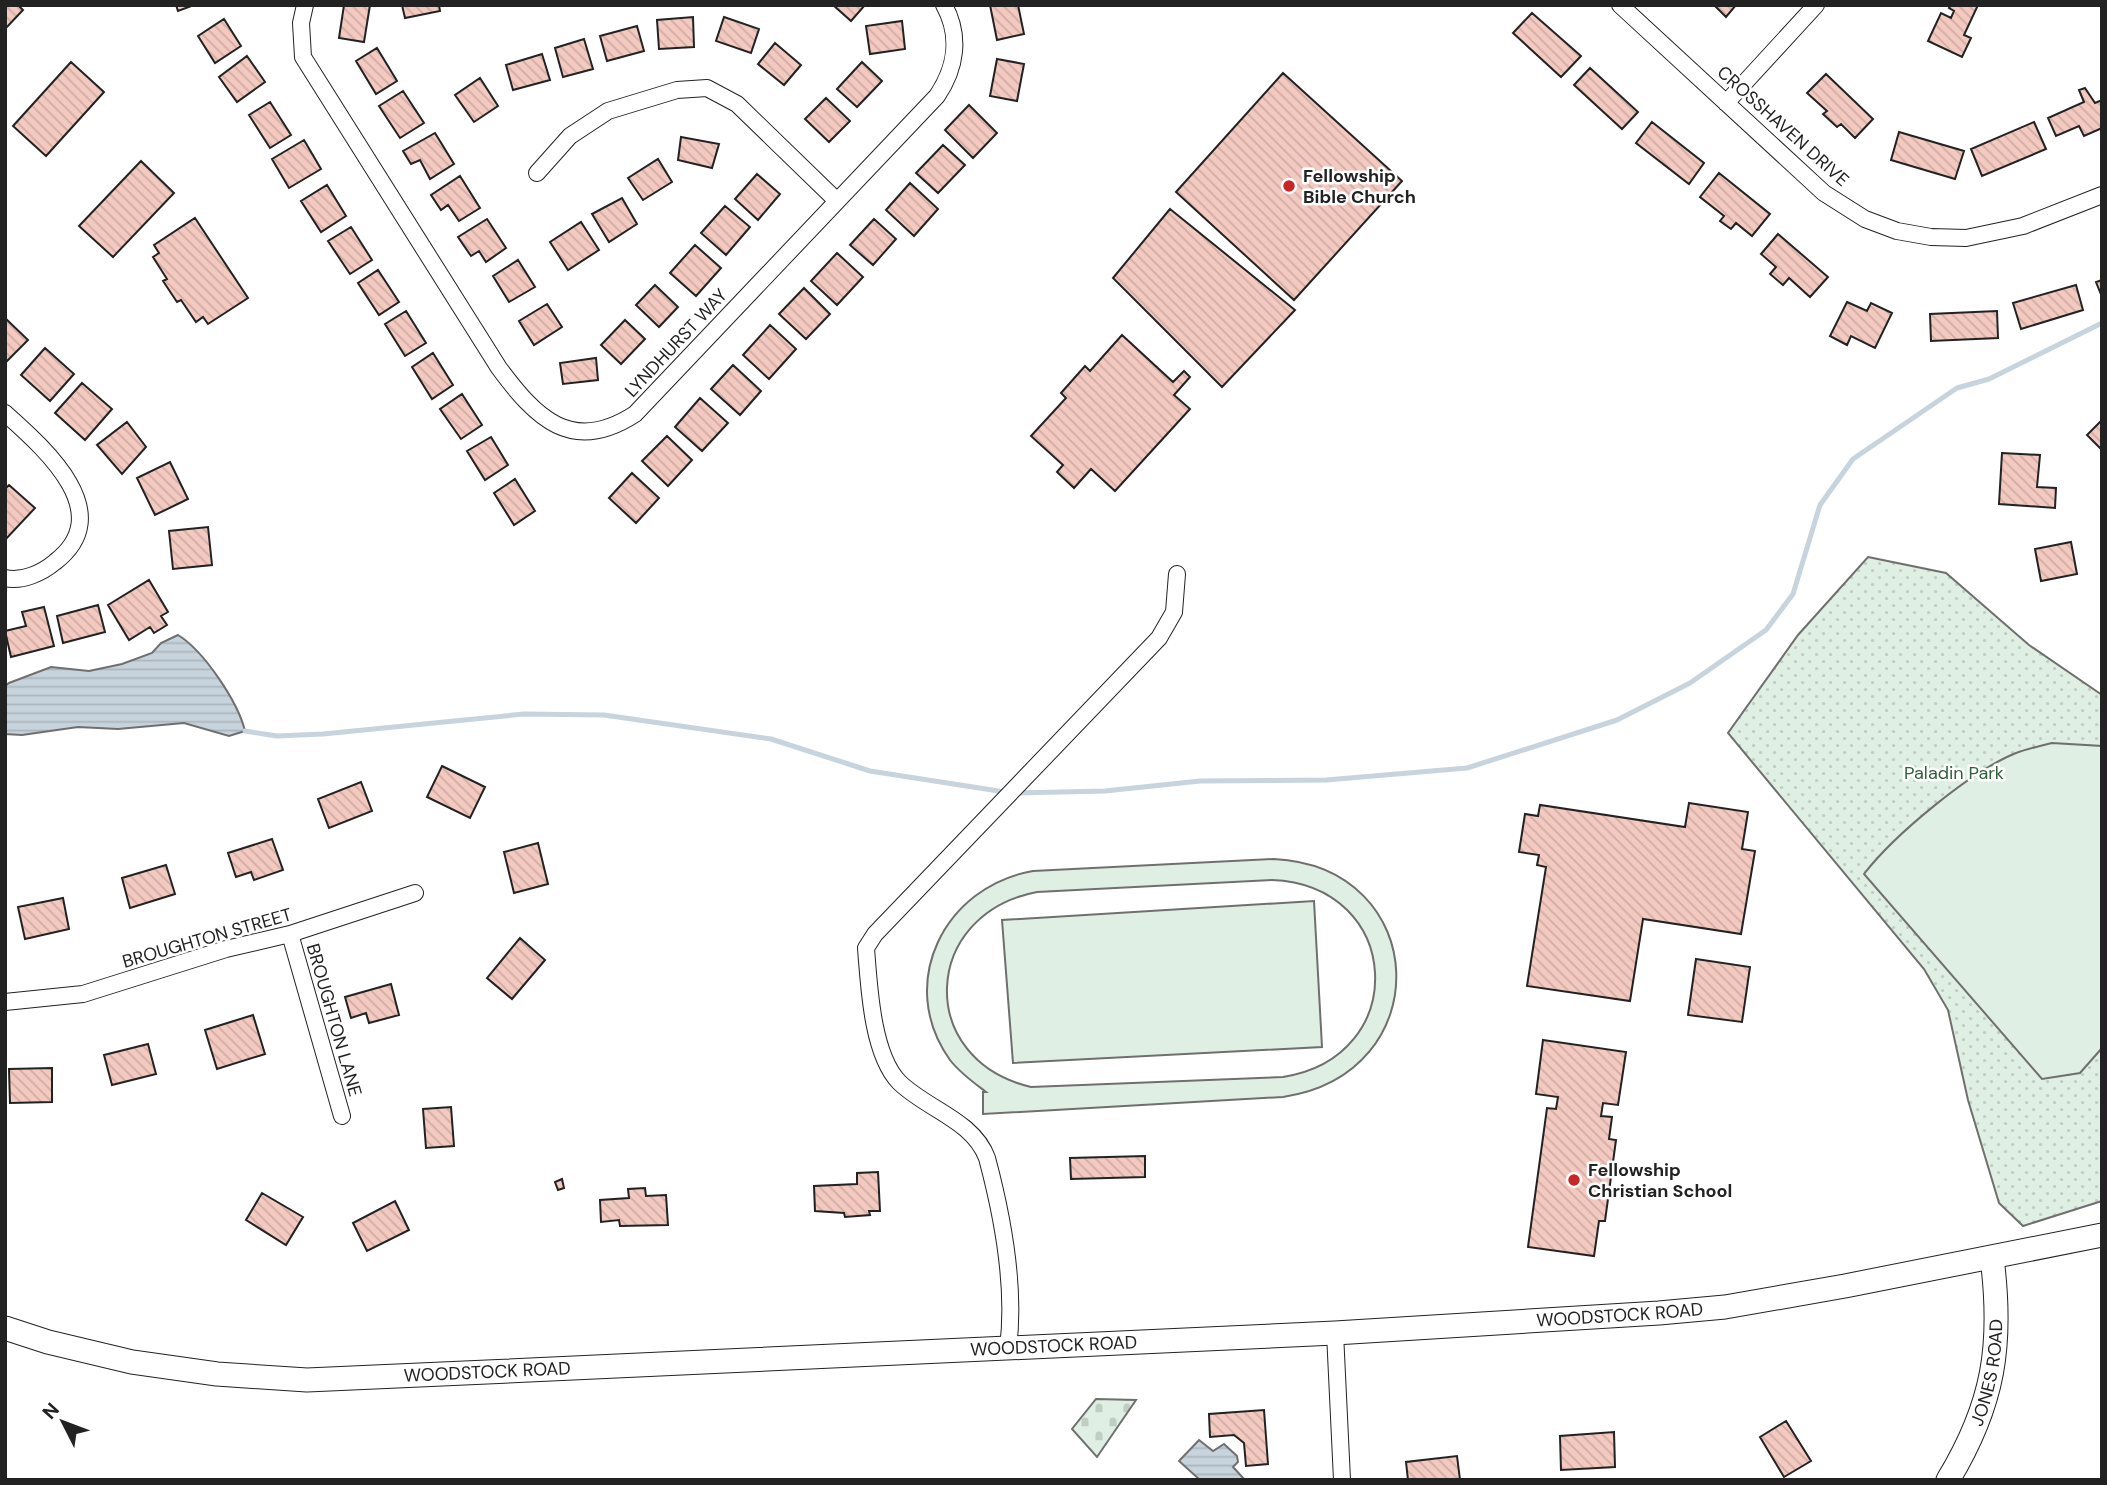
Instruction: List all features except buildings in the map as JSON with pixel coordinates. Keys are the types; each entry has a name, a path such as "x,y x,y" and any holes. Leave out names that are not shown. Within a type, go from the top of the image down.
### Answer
{"street":[{"name":"LYNDHURST WAY","path":"305,5 301,23 303,57 499,368 536,414 566,429 587,432 606,430 635,415 910,127 947,81 956,37 944,5"},
{"name":"CROSSHAVEN DRIVE","path":"1620,5 1824,192 1864,219 1897,231 1931,237 1966,238 1996,234 2102,195"},
{"path":"1726,103 1816,5"},
{"path":"537,173 570,136 608,111 677,90 707,88 737,104 837,201"},
{"path":"5,413 60,467 79,496 78,527 68,552 48,568 16,581 5,579"},
{"path":"1008,1348 1009,1307 1004,1242 987,1158 982,1146 970,1133 900,1082 886,1064 879,1046 866,948 874,934 1159,638 1174,612 1177,574"},
{"name":"BROUGHTON STREET","path":"5,1002 83,995 226,949 290,934 415,893"},
{"name":"BROUGHTON LANE","path":"290,934 342,1116"},
{"name":"WOODSTOCK ROAD","path":"5,1328 48,1342 132,1362 217,1374 307,1380 1335,1333 1725,1307 2102,1235"},
{"name":"JONES ROAD","path":"1948,1480 1976,1427 1992,1374 1998,1336 1992,1258"},
{"path":"1335,1333 1342,1480"}],"green space":[{"name":"Paladin Park","path":"1868,557 1946,573 2029,645 2102,695 2102,1201 2023,1226 1999,1203 1968,1100 1948,1010 1924,969 1728,733 1798,635"},
{"path":"2052,743 2102,746 2102,1048 2080,1073 2042,1079 1864,874 1913,823 1977,774 2016,753"},
{"path":"1274,859 1326,871 1364,896 1387,932 1396,972 1390,1014 1370,1051 1334,1080 1283,1097 983,1114 983,1092 986,1092 954,1065 934,1030 927,1000 929,970 938,942 954,917 975,896 1002,880 1033,871","holes":["1272,880 1315,889 1347,910 1367,939 1375,973 1371,1007 1354,1038 1325,1063 1283,1077 1031,1087 993,1072 967,1048 951,1019 947,988 954,956 971,928 999,906 1037,892"]},
{"path":"1314,901 1322,1047 1013,1063 1002,920"},
{"path":"1096,1399 1136,1400 1097,1457 1072,1429"}],"shaded area":[{"path":"178,635 219,678 245,731 229,736 184,723 118,729 78,727 22,735 5,734 5,686 9,683 51,667 89,671 122,664 152,653 161,643"},
{"path":"1199,1440 1213,1451 1224,1444 1237,1456 1238,1462 1233,1467 1245,1480 1200,1480 1179,1461"}],"waterway":[{"path":"1015,793 1105,791 1200,781 1326,780 1467,768 1617,720 1690,683 1766,630 1793,594 1820,505 1853,459 1957,388 1989,379 2102,323"},
{"path":"245,731 277,736 323,734 524,714 604,715 771,739 870,771 1005,792"}],"place":[{"name":"Fellowship Bible Church","path":"1289,186"},
{"name":"Fellowship Christian School","path":"1574,1180"}]}
